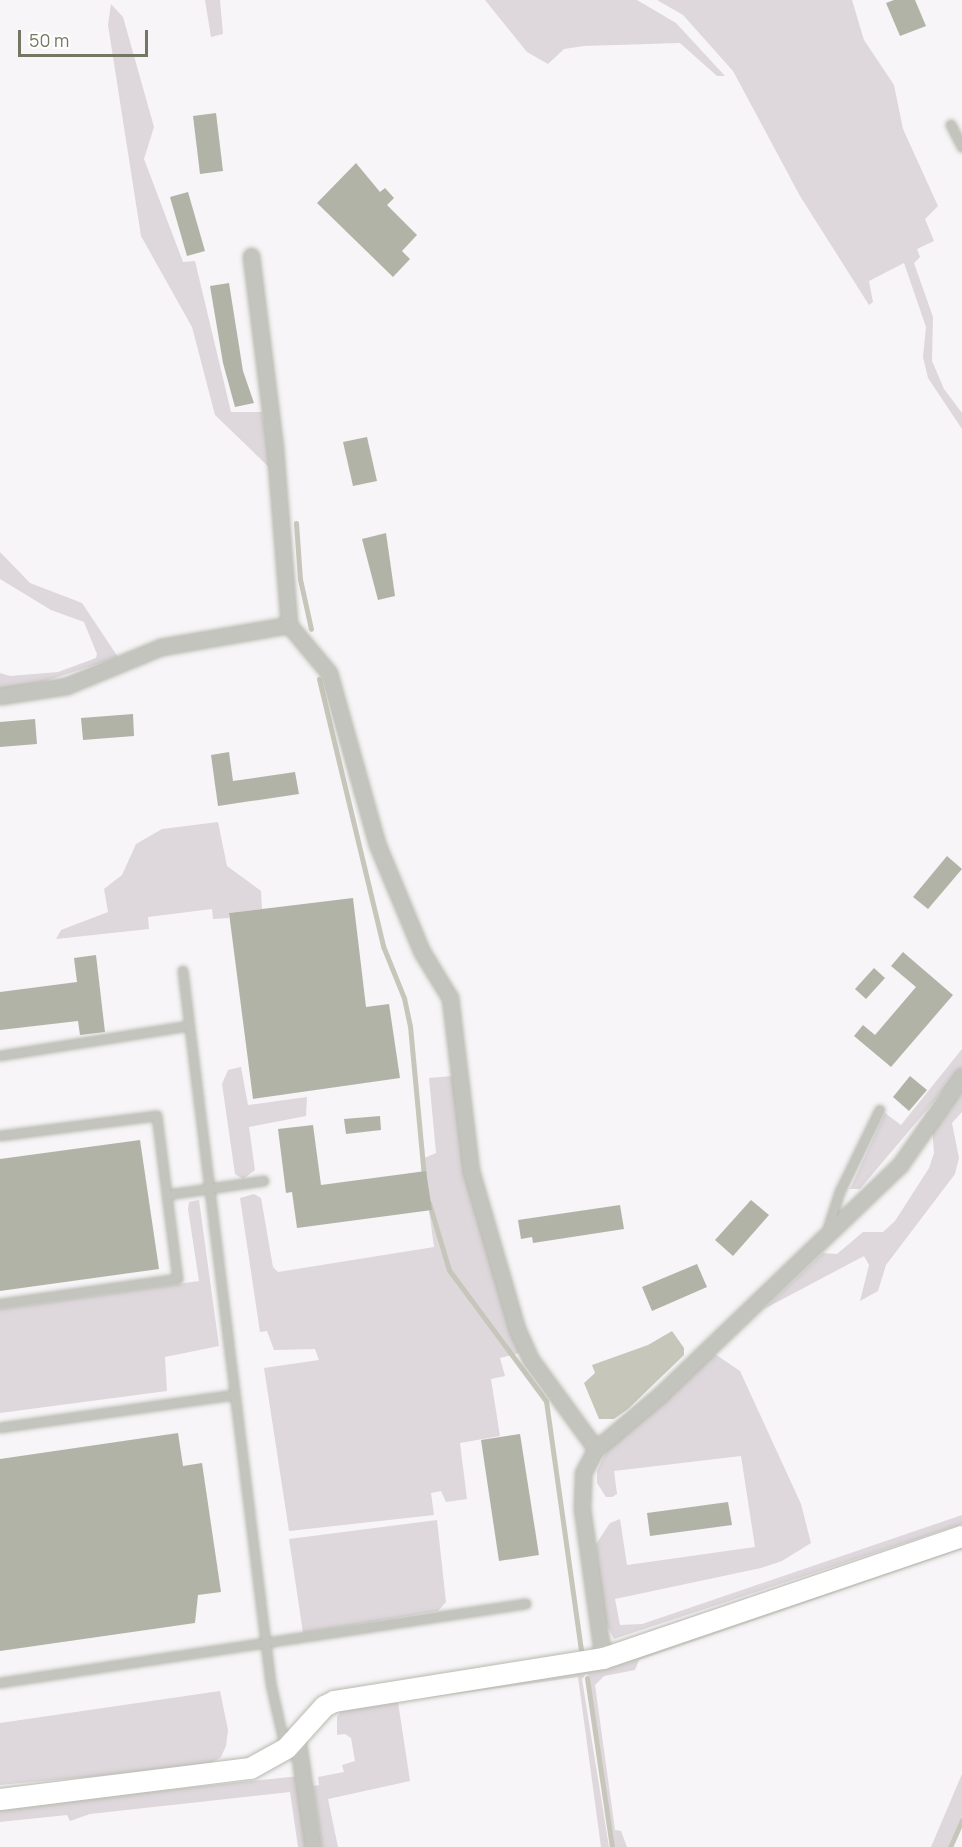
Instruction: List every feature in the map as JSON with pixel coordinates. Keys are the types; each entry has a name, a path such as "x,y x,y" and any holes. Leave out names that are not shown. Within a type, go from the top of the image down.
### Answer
{"street":[{"path":"251,256 275,450 289,626 329,673 378,844 422,952 450,998 471,1171 517,1329 531,1360 596,1449"},
{"path":"0,696 66,686 161,646 289,626"},
{"path":"603,1658 582,1508 583,1473 596,1449 660,1395 824,1241 900,1165 962,1076"},
{"path":"0,1799 232,1772 266,1761 291,1742 324,1706 334,1701 603,1658 962,1536"},
{"path":"291,1742 314,1847"}],"lane":[{"path":"951,125 962,147"},
{"path":"183,971 265,1644 291,1742"},
{"path":"0,1056 189,1026"},
{"path":"824,1241 840,1192 880,1110"},
{"path":"0,1136 157,1116 178,1279 0,1304"},
{"path":"168,1195 264,1181"},
{"path":"0,1428 235,1395"},
{"path":"0,1683 526,1605"}],"shaded area":[{"path":"205,0 220,0 223,34 211,37"},
{"path":"485,0 637,0 676,23 725,76 717,76 680,43 584,46 564,49 548,64 527,52"},
{"path":"657,0 852,0 864,40 894,85 903,129 938,206 925,219 934,241 917,249 920,257 914,263 933,317 932,361 944,389 962,413 962,429 928,378 923,357 926,327 904,263 869,281 873,302 869,305 800,196 733,71 683,15"},
{"path":"111,4 123,17 154,127 144,159 183,262 195,261 231,412 262,412 272,470 215,415 192,327 141,236 108,25"},
{"path":"0,552 30,583 82,603 118,657 46,681 0,690 0,673 10,676 58,672 96,658 97,654 84,622 51,610 0,579"},
{"path":"218,822 227,866 261,891 262,909 229,913 229,918 213,919 212,909 148,917 149,929 56,939 61,930 108,912 104,889 122,875 136,844 162,829"},
{"path":"962,1049 962,1068 860,1189 850,1189 885,1113 901,1125"},
{"path":"241,1067 248,1105 307,1097 306,1116 249,1127 255,1170 243,1179 235,1174 222,1084 228,1070"},
{"path":"453,1076 520,1353 500,1358 505,1376 491,1379 500,1436 460,1443 467,1499 446,1502 441,1491 431,1493 434,1515 289,1531 264,1368 319,1360 315,1349 274,1350 267,1331 260,1332 240,1198 254,1194 261,1198 273,1267 278,1272 434,1247 422,1159 436,1153 429,1078"},
{"path":"962,1087 962,1112 952,1123 959,1158 955,1174 886,1265 878,1291 860,1301 869,1265 864,1256 764,1309 823,1253 837,1254 863,1232 883,1232 895,1221 929,1168 934,1153 932,1128"},
{"path":"199,1200 219,1346 165,1357 167,1391 0,1413 0,1309 199,1281 188,1209 189,1202"},
{"path":"672,1331 684,1348 684,1355 628,1409 614,1419 599,1419 584,1383 595,1373 592,1365 648,1345"},
{"path":"715,1354 740,1371 801,1504 811,1543 782,1561 761,1568 615,1599 620,1625 642,1624 962,1515 962,1524 614,1639 604,1619 596,1544 610,1523 620,1519 627,1565 755,1547 741,1456 614,1471 617,1494 612,1497 606,1497 597,1483 597,1471 610,1443"},
{"path":"437,1520 446,1602 438,1611 303,1633 289,1539"},
{"path":"962,1540 962,1549 639,1660 635,1670 604,1676 595,1685 615,1830 621,1831 627,1847 614,1847 589,1676 586,1674 582,1679 609,1847 601,1847 578,1677 398,1702 410,1781 328,1799 338,1847 322,1847 313,1786 319,1785 318,1777 344,1772 342,1765 355,1761 351,1738 345,1734 337,1735 337,1717 346,1704 584,1666"},
{"path":"220,1691 228,1730 226,1746 221,1757 207,1766 0,1785 0,1723"},
{"path":"962,1774 962,1816 948,1847 931,1847"},
{"path":"300,1776 309,1847 298,1847 290,1792 90,1814 70,1821 67,1815 0,1822 0,1807"}],"building":[{"path":"894,0 915,0 926,26 900,36 886,3"},
{"path":"216,113 223,171 200,174 193,116"},
{"path":"356,163 380,192 385,188 394,198 387,205 417,235 402,251 410,259 393,277 317,203"},
{"path":"188,192 205,251 187,256 170,197"},
{"path":"229,283 243,371 254,403 235,407 223,363 210,286"},
{"path":"367,437 377,481 353,486 343,442"},
{"path":"386,533 395,596 378,600 362,539"},
{"path":"133,714 134,736 83,740 81,718"},
{"path":"35,719 37,744 0,747 0,722"},
{"path":"229,752 233,781 295,772 299,794 218,806 211,755"},
{"path":"947,856 962,869 928,909 913,897"},
{"path":"353,898 366,1007 389,1004 400,1078 253,1099 229,913"},
{"path":"903,952 953,995 891,1067 854,1036 863,1025 875,1035 916,987 891,966"},
{"path":"96,955 105,1032 80,1035 78,1021 0,1030 0,992 77,982 74,958"},
{"path":"874,968 885,978 866,999 855,989"},
{"path":"910,1076 927,1090 909,1111 893,1097"},
{"path":"380,1116 381,1130 346,1134 344,1119"},
{"path":"313,1125 321,1185 426,1171 432,1210 297,1228 292,1192 286,1193 278,1129"},
{"path":"140,1140 159,1269 0,1291 0,1159"},
{"path":"751,1200 769,1215 733,1256 715,1240"},
{"path":"620,1205 624,1229 533,1243 532,1237 521,1239 518,1220"},
{"path":"697,1264 707,1287 652,1311 642,1287"},
{"path":"178,1433 183,1466 202,1463 221,1592 198,1595 195,1623 0,1651 0,1459"},
{"path":"520,1434 539,1555 499,1561 481,1440"},
{"path":"728,1502 732,1525 650,1536 647,1513"}],"waterway":[{"path":"296,523 300,579 311,629"},
{"path":"319,679 383,946 404,998 410,1026 424,1177"},
{"path":"429,1203 449,1270 546,1401 581,1650"},
{"path":"587,1678 612,1847"},
{"path":"950,1847 962,1820"}]}
